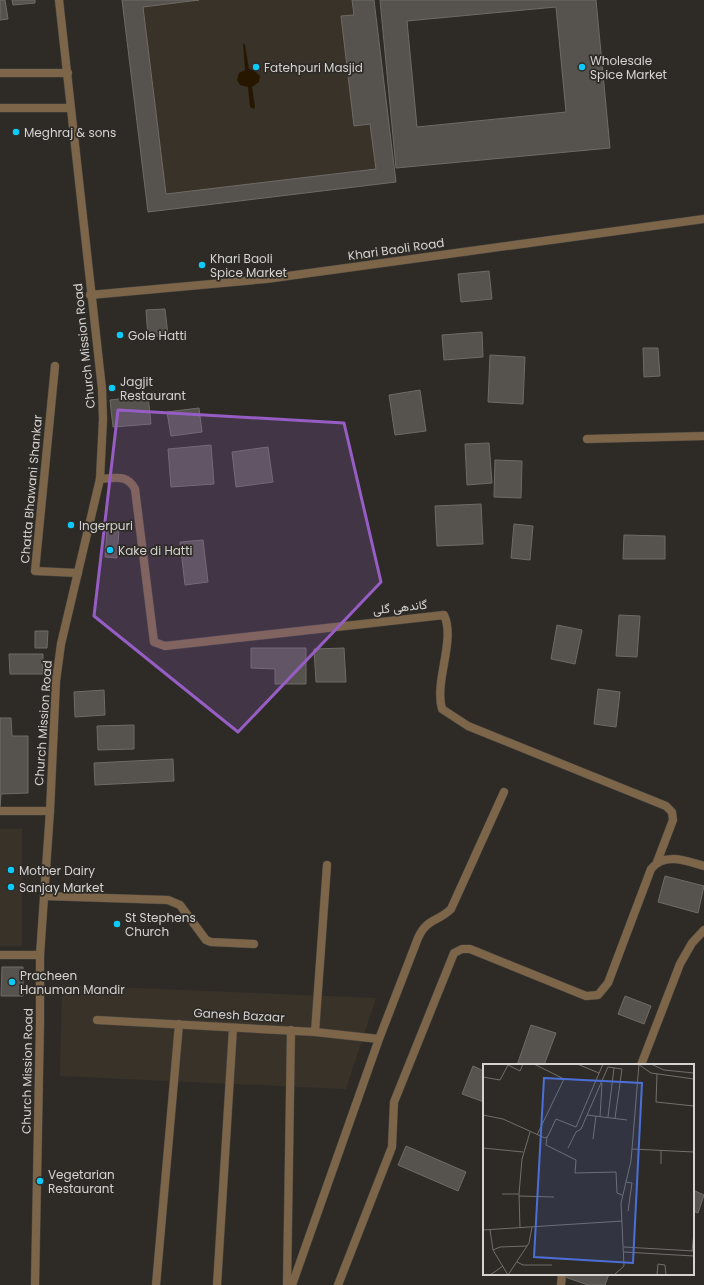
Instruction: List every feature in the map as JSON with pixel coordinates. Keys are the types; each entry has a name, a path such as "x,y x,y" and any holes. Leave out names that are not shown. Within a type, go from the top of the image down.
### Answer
{"street":[{"name":"Church Mission Road","path":"35,1285 40,955 50,811 56,681 61,644 100,479 103,419 102,389 90,295 68,73 59,0"},
{"path":"0,72 68,73"},
{"path":"0,108 71,108"},
{"name":"Khari Baoli Road","path":"90,295 266,279 704,219"},
{"name":"Chatta Bhawani Shankar","path":"54,366 35,571 78,573"},
{"path":"587,439 704,436"},
{"name":"گاندھی گلی","path":"100,479 124,477 129,480 135,489 154,642 165,646 444,616 448,630 440,697 442,709 468,726 666,806 672,812 673,820 656,862"},
{"path":"292,1285 379,1039 422,928 426,924 446,914 452,909 504,792"},
{"path":"0,811 50,811"},
{"path":"338,1285 392,1147 394,1102 454,953 462,949 470,949 586,996 598,995 608,983 651,869 656,862 663,859 674,859 704,866"},
{"path":"315,1032 326,864"},
{"path":"44,896 168,900 180,905 206,940 211,942 254,944"},
{"path":"641,1064 680,964 692,943 704,930"},
{"path":"0,955 40,955"},
{"name":"Ganesh Bazaar","path":"97,1020 291,1030 379,1039"},
{"path":"156,1285 179,1024"},
{"path":"217,1285 233,1028"},
{"path":"287,1285 291,1030"},
{"path":"560,1285 562,1275"}],"highlighted area":[{"path":"118,410 344,423 381,582 238,732 94,616"}],"shaded area":[{"name":"Fatehpuri Masjid","path":"122,0 374,0 396,182 148,212"},
{"path":"243,43 245,45 249,69 255,71 260,76 259,82 252,87 255,106 254,109 250,107 248,87 240,85 237,80 239,73 245,70"},
{"name":"Sanjay Market","path":"0,829 22,829 22,946 0,946"},
{"path":"62,985 376,998 346,1089 60,1076"}],"building":[{"path":"0,0 5,0 8,19 0,20"},
{"path":"12,0 35,0 35,3 13,5"},
{"name":"Fatehpuri Masjid","path":"122,0 199,0 143,7 166,194 376,169 370,124 354,126 341,16 354,15 352,0 374,0 396,182 148,212"},
{"name":"Wholesale Spice Market","path":"380,0 596,0 610,148 396,168","holes":["556,7 566,112 417,127 407,21"]},
{"path":"489,271 492,299 461,302 458,274"},
{"path":"165,309 168,335 148,337 146,310"},
{"path":"482,332 483,357 444,360 442,335"},
{"path":"643,348 658,348 660,376 644,377"},
{"path":"490,355 525,357 523,404 488,402"},
{"path":"420,390 426,431 395,435 389,395"},
{"path":"148,396 151,424 113,427 110,400"},
{"path":"199,408 202,432 171,436 167,412"},
{"path":"489,443 492,483 467,485 465,444"},
{"path":"211,445 214,484 171,487 168,449"},
{"path":"268,447 273,482 236,487 232,452"},
{"path":"495,460 522,461 521,498 494,497"},
{"path":"481,504 483,544 437,546 435,506"},
{"path":"514,524 533,526 530,560 511,558"},
{"path":"107,529 119,530 117,558 105,557"},
{"path":"624,535 665,536 665,559 623,559"},
{"path":"203,540 208,582 185,585 180,542"},
{"path":"619,615 640,616 637,657 616,656"},
{"path":"557,625 582,630 575,664 551,659"},
{"path":"35,631 48,631 47,648 35,648"},
{"path":"251,648 306,648 306,684 275,684 275,669 251,668"},
{"path":"344,648 346,682 316,682 314,649"},
{"path":"9,654 43,654 43,674 10,674"},
{"path":"598,689 620,692 616,727 594,724"},
{"path":"104,690 105,715 75,717 74,692"},
{"path":"0,718 11,718 12,736 28,736 28,793 1,794 0,807"},
{"path":"134,725 134,749 98,750 97,726"},
{"path":"173,759 174,781 95,785 94,763"},
{"path":"665,876 704,886 698,913 658,902"},
{"name":"Pracheen Hanuman Mandir","path":"2,967 23,967 23,996 1,996"},
{"path":"625,996 651,1006 644,1024 618,1014"},
{"path":"531,1025 556,1033 544,1064 517,1064"},
{"path":"473,1066 483,1071 483,1102 462,1094"},
{"path":"406,1146 466,1172 458,1191 398,1165"},
{"path":"694,1190 704,1195 698,1213 694,1211"},
{"path":"566,1275 609,1275 605,1285 588,1285 565,1277"}],"place":[{"name":"Fatehpuri Masjid","path":"256,67"},
{"name":"Wholesale Spice Market","path":"582,67"},
{"name":"Meghraj & sons","path":"16,132"},
{"name":"Khari Baoli Spice Market","path":"202,265"},
{"name":"Gole Hatti","path":"120,335"},
{"name":"Jagjit Restaurant","path":"112,388"},
{"name":"Ingerpuri","path":"71,525"},
{"name":"Kake di Hatti","path":"110,550"},
{"name":"Mother Dairy","path":"11,870"},
{"name":"Sanjay Market","path":"11,887"},
{"name":"St Stephens Church","path":"117,924"},
{"name":"Pracheen Hanuman Mandir","path":"12,982"},
{"name":"Vegetarian Restaurant","path":"40,1181"}]}
